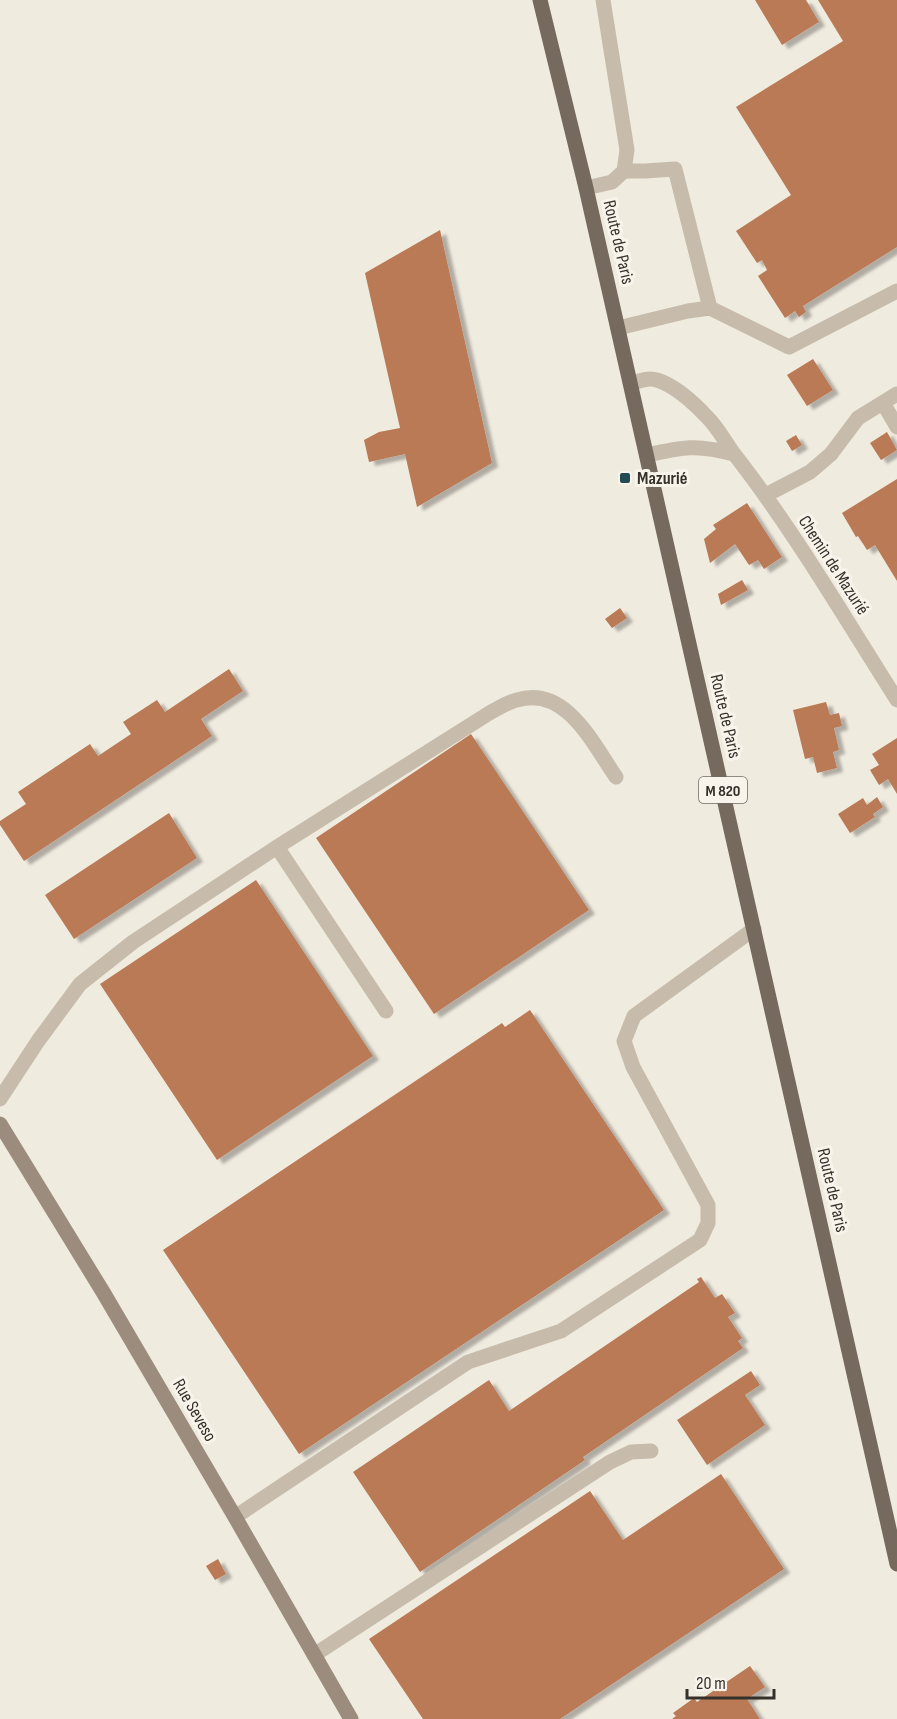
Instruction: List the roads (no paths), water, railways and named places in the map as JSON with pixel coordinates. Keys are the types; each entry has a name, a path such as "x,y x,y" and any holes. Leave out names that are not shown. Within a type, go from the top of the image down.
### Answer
{"main road":[{"name":"Route de Paris","path":"541,0 631,384 897,1564"}],"street":[{"path":"586,188 612,182 624,171 627,150 603,0"},
{"path":"624,171 675,169 710,308"},
{"path":"618,328 710,308 789,346 897,291"},
{"name":"Chemin de Mazurié","path":"631,384 650,378 668,384 710,420 766,495 897,700"},
{"path":"766,495 810,472 831,454 858,418 897,394"},
{"path":"883,404 897,428"},
{"path":"647,456 686,447 702,447 734,454"},
{"path":"0,1099 38,1041 80,984 133,942 277,847 491,712 516,700 538,697 561,706 578,722 616,777"},
{"path":"277,847 386,1011"},
{"path":"235,1517 468,1362 561,1331 700,1240 708,1223 708,1205 633,1067 624,1041 634,1016 754,929"},
{"name":"Rue Seveso","path":"0,1124 103,1292 351,1719"},
{"path":"314,1655 610,1462 630,1452 651,1451"}],"place":[{"name":"Mazurié","path":"625,478"}]}
